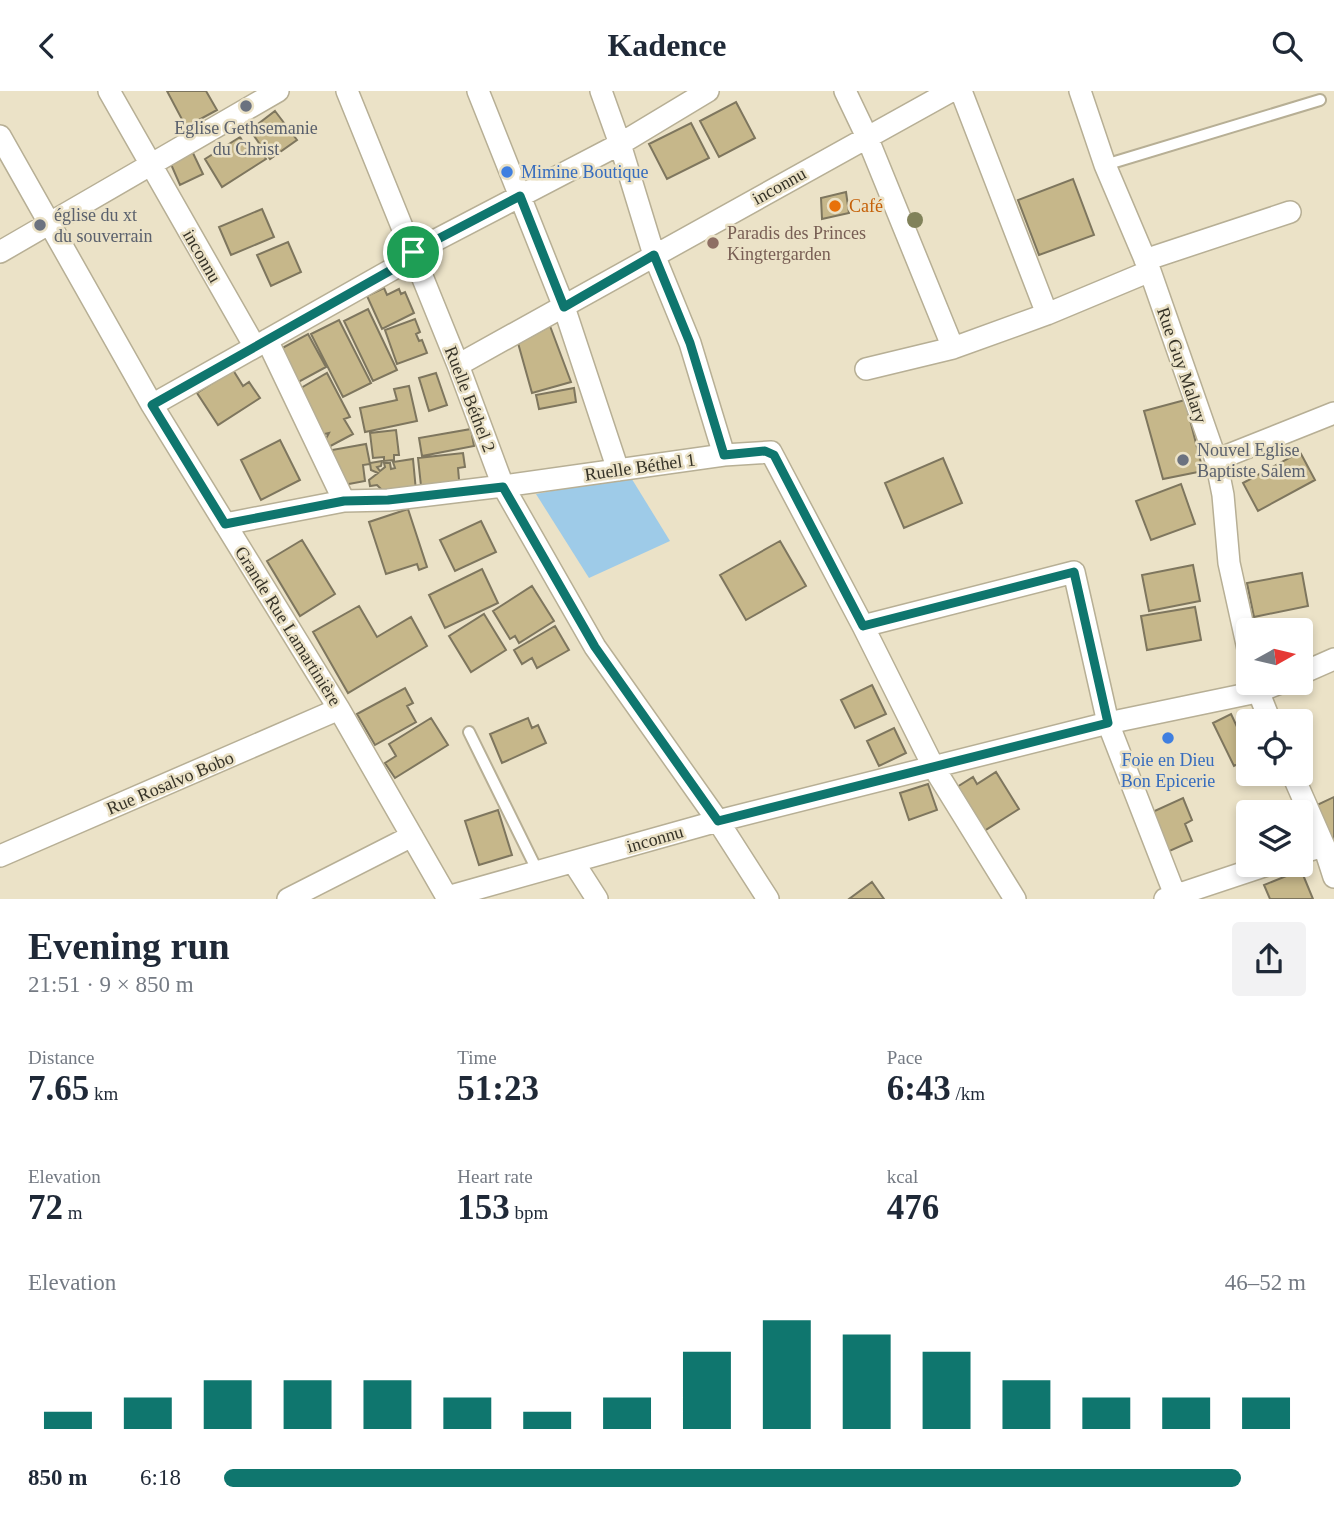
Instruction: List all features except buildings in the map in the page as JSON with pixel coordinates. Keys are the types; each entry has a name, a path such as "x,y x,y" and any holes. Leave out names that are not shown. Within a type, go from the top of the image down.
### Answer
{"street":[{"name":"inconnu","path":"109,91 150,166 261,344 344,501"},
{"path":"0,252 278,91"},
{"name":"Ruelle Béthel 2","path":"347,91 458,365 503,487 595,647 718,821 768,898"},
{"path":"478,91 564,307 618,470"},
{"path":"601,91 654,255 690,343 724,455"},
{"path":"152,405 393,269 413,252 620,144 708,91"},
{"path":"845,91 867,137 953,348"},
{"name":"inconnu","path":"458,365 951,91"},
{"path":"961,91 1048,314"},
{"name":"Rue Guy Malary","path":"1080,91 1105,165 1147,266 1216,460 1223,495 1229,563 1241,618"},
{"name":"Grande Rue Lamartinière","path":"0,137 152,405 339,709 447,898"},
{"path":"866,369 953,348 1048,314 1147,266 1290,212"},
{"path":"1216,460 1334,413"},
{"name":"Ruelle Béthel 1","path":"503,487 724,455 765,451 774,455 934,768 1015,898"},
{"path":"225,524 344,501 388,500 503,487"},
{"path":"863,626 1074,572 1108,723 1170,897 1236,875"},
{"path":"1313,668 1334,659"},
{"name":"inconnu","path":"447,898 718,821 1236,692"},
{"name":"Rue Rosalvo Bobo","path":"0,856 339,709"},
{"path":"1298,786 1324,846 1334,877"},
{"path":"288,898 412,836"},
{"path":"1313,849 1324,846"},
{"path":"574,863 597,898"}],"lane":[{"path":"1105,165 1320,100"},
{"path":"469,732 538,872"}],"water":[{"path":"630,476 670,541 589,578 536,494"}],"place":[{"name":"Eglise Gethsemanie du Christ","path":"246,106"},
{"name":"Mimine Boutique","path":"507,172"},
{"name":"Café","path":"835,206"},
{"name":"église du xt du souverrain","path":"40,225"},
{"name":"Paradis des Princes Kingtergarden","path":"713,243"},
{"name":"Nouvel Eglise Baptiste Salem","path":"1183,460"},
{"name":"Foie en Dieu Bon Epicerie","path":"1168,738"}],"route":[{"path":"520,196 564,307 654,255 690,343 724,455 771,451 863,626 1074,572 1108,723 718,821 595,647 503,487 388,500 344,501 225,524 152,405 393,269 413,252 520,196"}]}
